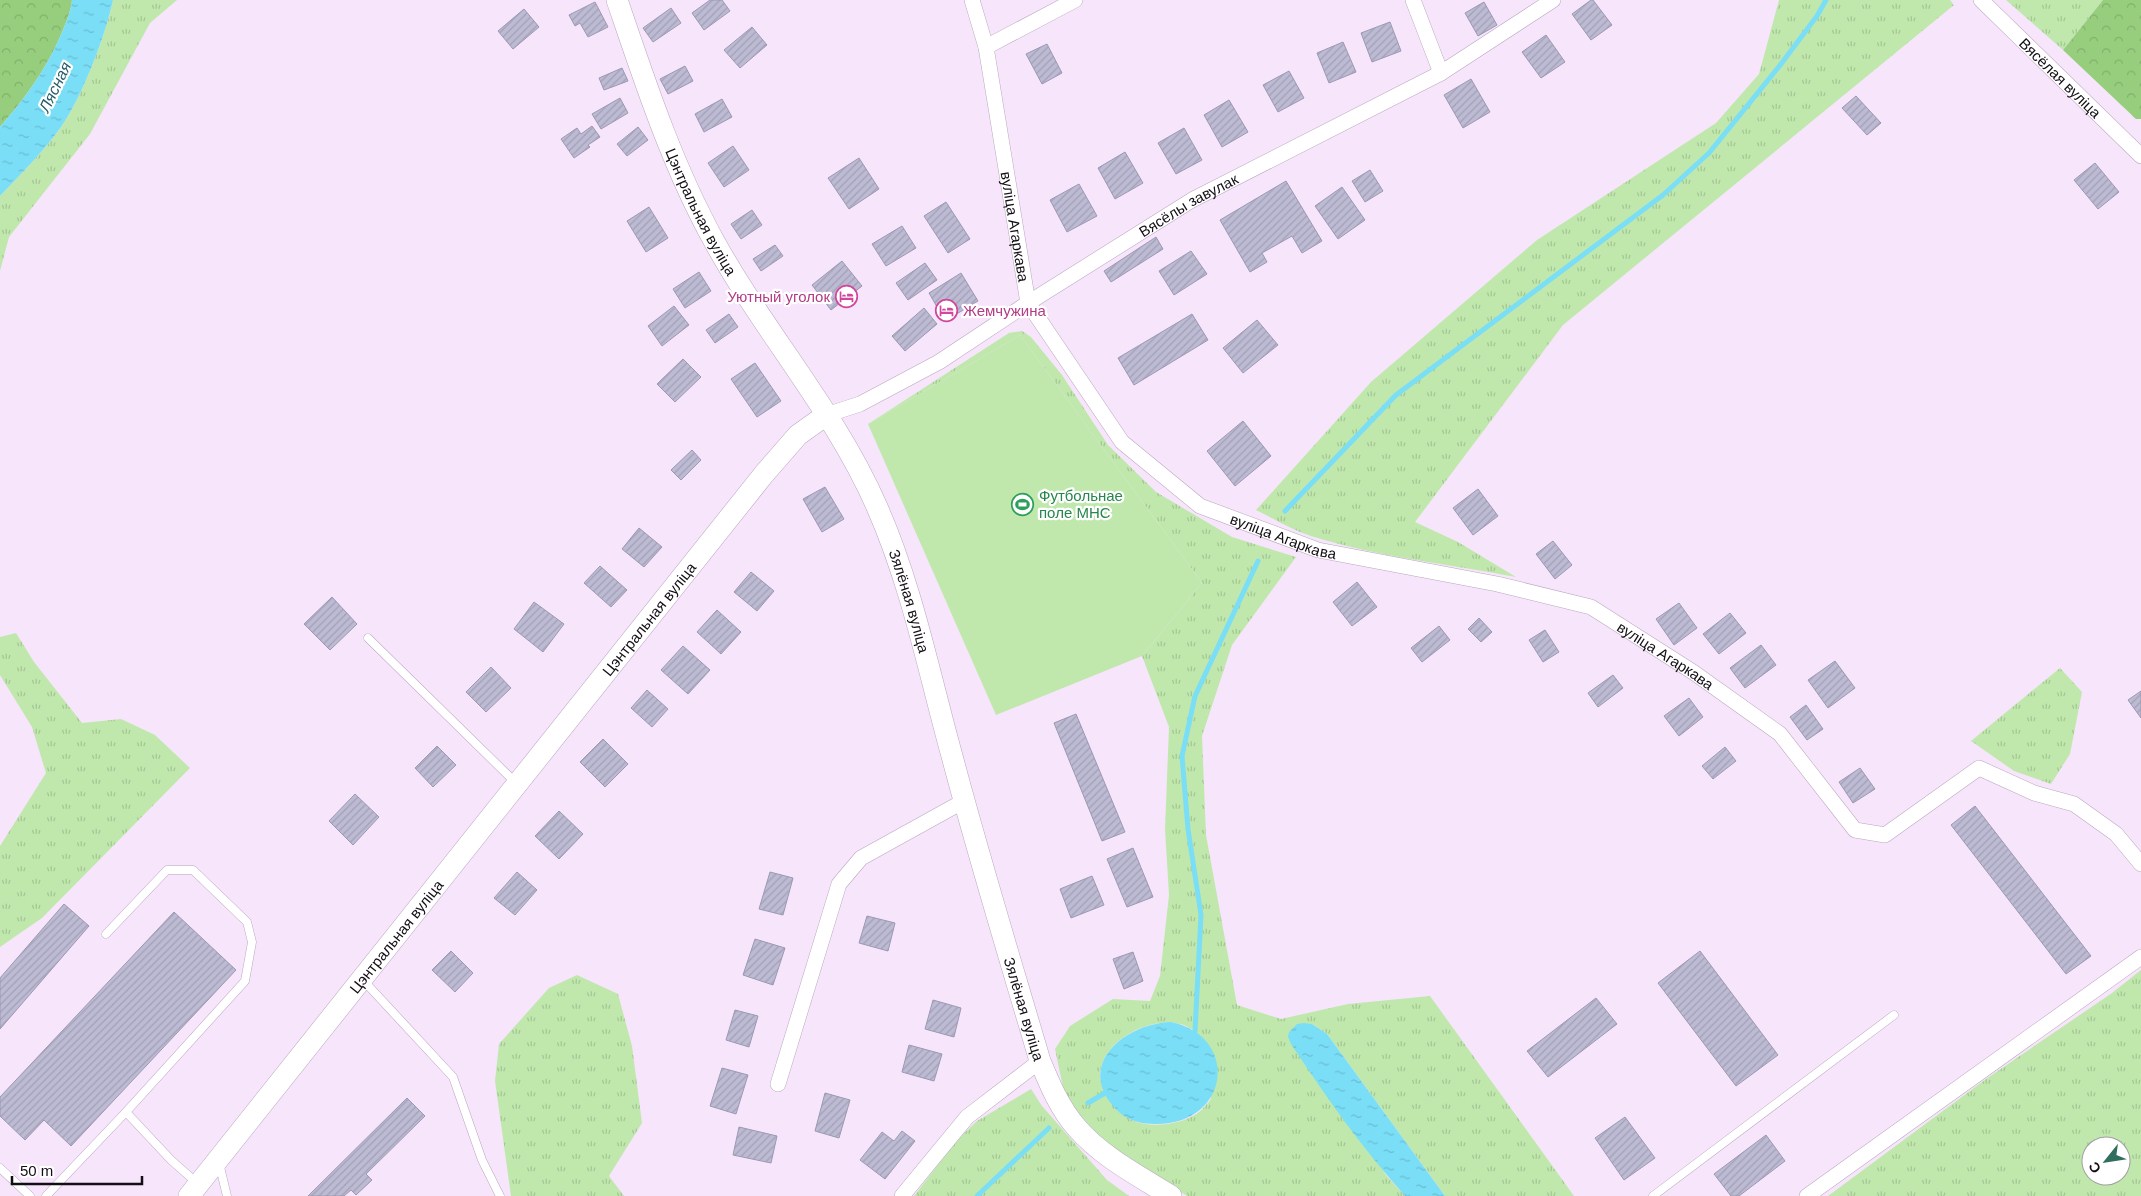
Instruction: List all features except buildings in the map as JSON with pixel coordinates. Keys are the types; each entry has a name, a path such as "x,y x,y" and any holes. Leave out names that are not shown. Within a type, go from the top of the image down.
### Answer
{"street":[{"name":"Цэнтральная вуліца","path":"194,1190 764,474 798,436 826,415 735,277 694,203 657,113 617,0"},
{"name":"вуліца Агаркава","path":"972,0 986,47 1028,303 1122,442 1200,506 1318,550 1497,584 1591,607 1693,672 1780,734 1855,830 1885,835 1979,768 2034,793 2074,804 2116,834 2141,864"},
{"path":"986,47 1075,0"},
{"path":"1413,0 1441,73"},
{"name":"Вясёлы завулак","path":"826,415 860,404 939,362 1028,303 1192,200 1441,73 1553,0"},
{"name":"Вясёлая вуліца","path":"1981,0 2141,156"},
{"name":"Зялёная вуліца","path":"826,415 862,475 891,542 914,616 964,801 1040,1061 967,1117 902,1196"},
{"path":"778,1084 839,884 861,858 964,801"},
{"path":"1807,1196 2141,957"},
{"path":"1040,1061 1062,1107 1077,1128 1098,1148 1171,1196"}],"lane":[{"path":"368,638 517,785"},
{"path":"46,1196 126,1112 244,981 252,942 247,922 193,870 167,870 106,934"},
{"path":"363,980 453,1077 482,1160 500,1196"},
{"path":"1653,1196 1894,1016"},
{"path":"126,1112 171,1160 194,1190"},
{"path":"218,1161 227,1196"},
{"path":"0,1168 30,1196"}],"green space":[{"path":"0,0 72,0 67,19 50,57 27,93 0,127"},
{"path":"113,0 177,0 150,23 90,134 9,237 0,271 0,196 32,163 69,114 92,66"},
{"path":"1779,0 1950,0 1954,5 1563,325 1415,522 1458,542 1516,577 1387,555 1336,543 1297,531 1256,510 1371,382 1537,240 1716,123 1759,74"},
{"path":"2006,0 2103,0 2063,50"},
{"path":"2103,0 2141,0 2141,119 2136,119 2063,50"},
{"path":"1022,331 1031,337 1062,375 1108,445 1156,492 1232,537 1296,557 1232,645 1202,736 1206,835 1237,1005 1281,1019 1348,1004 1430,996 1574,1196 1445,1196 1327,1034 1312,1024 1297,1024 1386,1175 1405,1196 1187,1196 1103,1140 1079,1114 1064,1092 1055,1049 1070,1026 1113,999 1150,1001 1160,976 1169,895 1165,829 1169,727 1142,656 1202,583 1020,335 868,424 1009,333","holes":["1171,1022 1184,1025 1195,1031 1211,1099 1202,1109 1185,1120 1153,1125 1132,1120 1105,1093 1100,1077 1103,1061 1118,1042 1141,1028"]},
{"name":"Футбольнае поле МНС","path":"1020,335 1202,583 1142,656 996,715 868,424"},
{"path":"16,633 34,662 82,723 121,719 155,735 190,768 42,918 0,947 0,846 46,773 32,727 0,675 0,637"},
{"path":"2060,668 2082,692 2070,754 2051,784 2014,771 1971,741"},
{"path":"2141,970 2141,1196 1828,1196 1986,1079 2112,993"},
{"path":"577,975 618,994 632,1046 642,1123 609,1176 624,1196 511,1196 495,1081 499,1044 549,988"},
{"path":"1031,1089 1042,1106 1107,1180 1129,1196 914,1196 957,1140 977,1121"}],"water":[{"name":"Лясная","path":"72,0 113,0 99,49 77,100 61,127 0,196 0,127 27,93 50,57 67,19"},
{"path":"1171,1022 1193,1030 1208,1044 1216,1061 1217,1079 1212,1096 1199,1110 1180,1120 1155,1124 1132,1120 1120,1113 1106,1097 1101,1080 1102,1065 1109,1052 1120,1040 1135,1031 1152,1025"},
{"path":"1297,1024 1312,1024 1327,1034 1445,1196 1405,1196 1359,1141 1291,1044 1288,1037 1289,1032"}],"waterway":[{"path":"1285,511 1396,395 1663,195 1709,153 1781,64 1817,16 1826,0"},
{"path":"1195,1031 1201,915 1188,829 1182,756 1195,696 1258,561"},
{"path":"1088,1103 1105,1093"},
{"path":"977,1196 1049,1128"}],"place":[{"name":"Уютный уголок","path":"846,296"},
{"name":"Жемчужина","path":"947,310"},
{"name":"Футбольнае поле МНС","path":"1023,504"}]}
